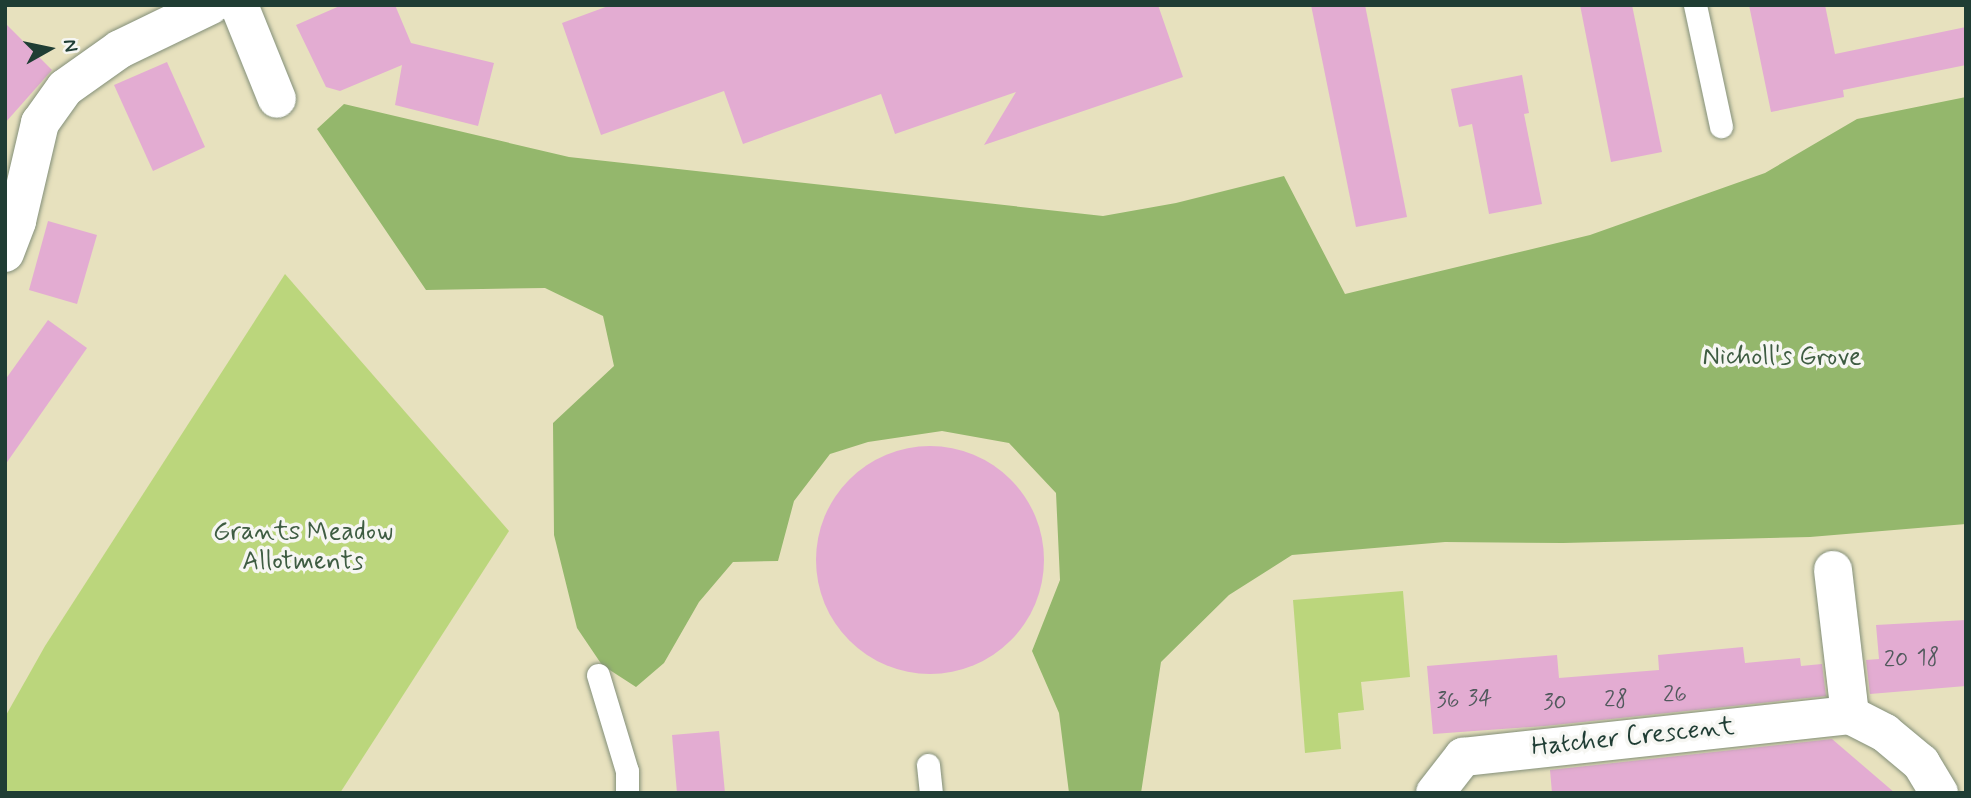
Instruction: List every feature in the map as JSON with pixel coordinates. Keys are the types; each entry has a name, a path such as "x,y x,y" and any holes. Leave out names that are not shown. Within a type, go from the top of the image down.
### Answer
{"street":[{"path":"5,253 18,220 40,123 65,88 120,49 211,5"},
{"path":"239,5 277,99"},
{"path":"1833,570 1850,715 1885,733 1921,763 1939,793"},
{"name":"Hatcher Crescent","path":"1435,793 1463,757 1850,715"}],"lane":[{"path":"1695,5 1721,126"},
{"path":"598,674 627,771 627,793"},
{"path":"928,765 931,793"}],"green space":[{"name":"Nicholl's Grove","path":"1966,97 1966,524 1810,537 1563,543 1445,542 1292,555 1229,595 1161,662 1141,793 1069,793 1059,713 1032,651 1060,580 1056,493 1009,443 942,431 868,442 830,454 794,501 778,561 733,562 699,602 664,663 636,687 602,665 577,628 554,535 553,423 614,366 603,316 545,288 426,290 317,129 344,104 569,157 1103,216 1176,203 1284,176 1345,294 1590,235 1765,173 1857,119"},
{"name":"Grants Meadow Allotments","path":"285,274 509,531 340,793 5,793 5,717 45,646"},
{"path":"1403,591 1410,677 1361,682 1364,710 1338,713 1341,749 1305,753 1293,600"}],"building":[{"path":"342,5 395,5 411,43 494,63 478,126 395,105 402,65 340,91 326,87 296,25"},
{"path":"611,5 1158,5 1183,77 984,145 1016,92 895,134 881,94 743,144 724,91 601,135 562,23"},
{"path":"1311,5 1365,5 1407,217 1356,227"},
{"path":"1580,5 1632,5 1662,152 1611,162"},
{"path":"1749,5 1825,5 1835,54 1966,27 1966,65 1843,90 1844,97 1771,112"},
{"path":"5,23 52,70 5,123"},
{"path":"167,62 205,147 153,171 114,85"},
{"path":"1522,75 1529,113 1524,114 1542,204 1489,214 1472,124 1459,127 1451,89"},
{"path":"48,221 97,235 77,304 29,290"},
{"path":"48,320 87,348 5,465 5,380"},
{"path":"919,446 941,446 984,459 1011,479 1031,506 1042,538 1042,582 1031,614 1011,641 984,661 963,669 941,674 919,674 876,661 849,641 829,614 821,593 816,571 816,549 829,506 849,479 876,459 897,451"},
{"path":"1966,620 1966,686 1870,694 1866,660 1879,659 1876,625"},
{"path":"1743,647 1745,663 1800,658 1801,666 1822,664 1826,696 1545,726 1433,734 1427,666 1557,655 1559,678 1659,670 1658,655"},
{"path":"719,731 725,793 677,793 672,735"},
{"path":"1832,739 1895,793 1552,793 1550,770"}]}
